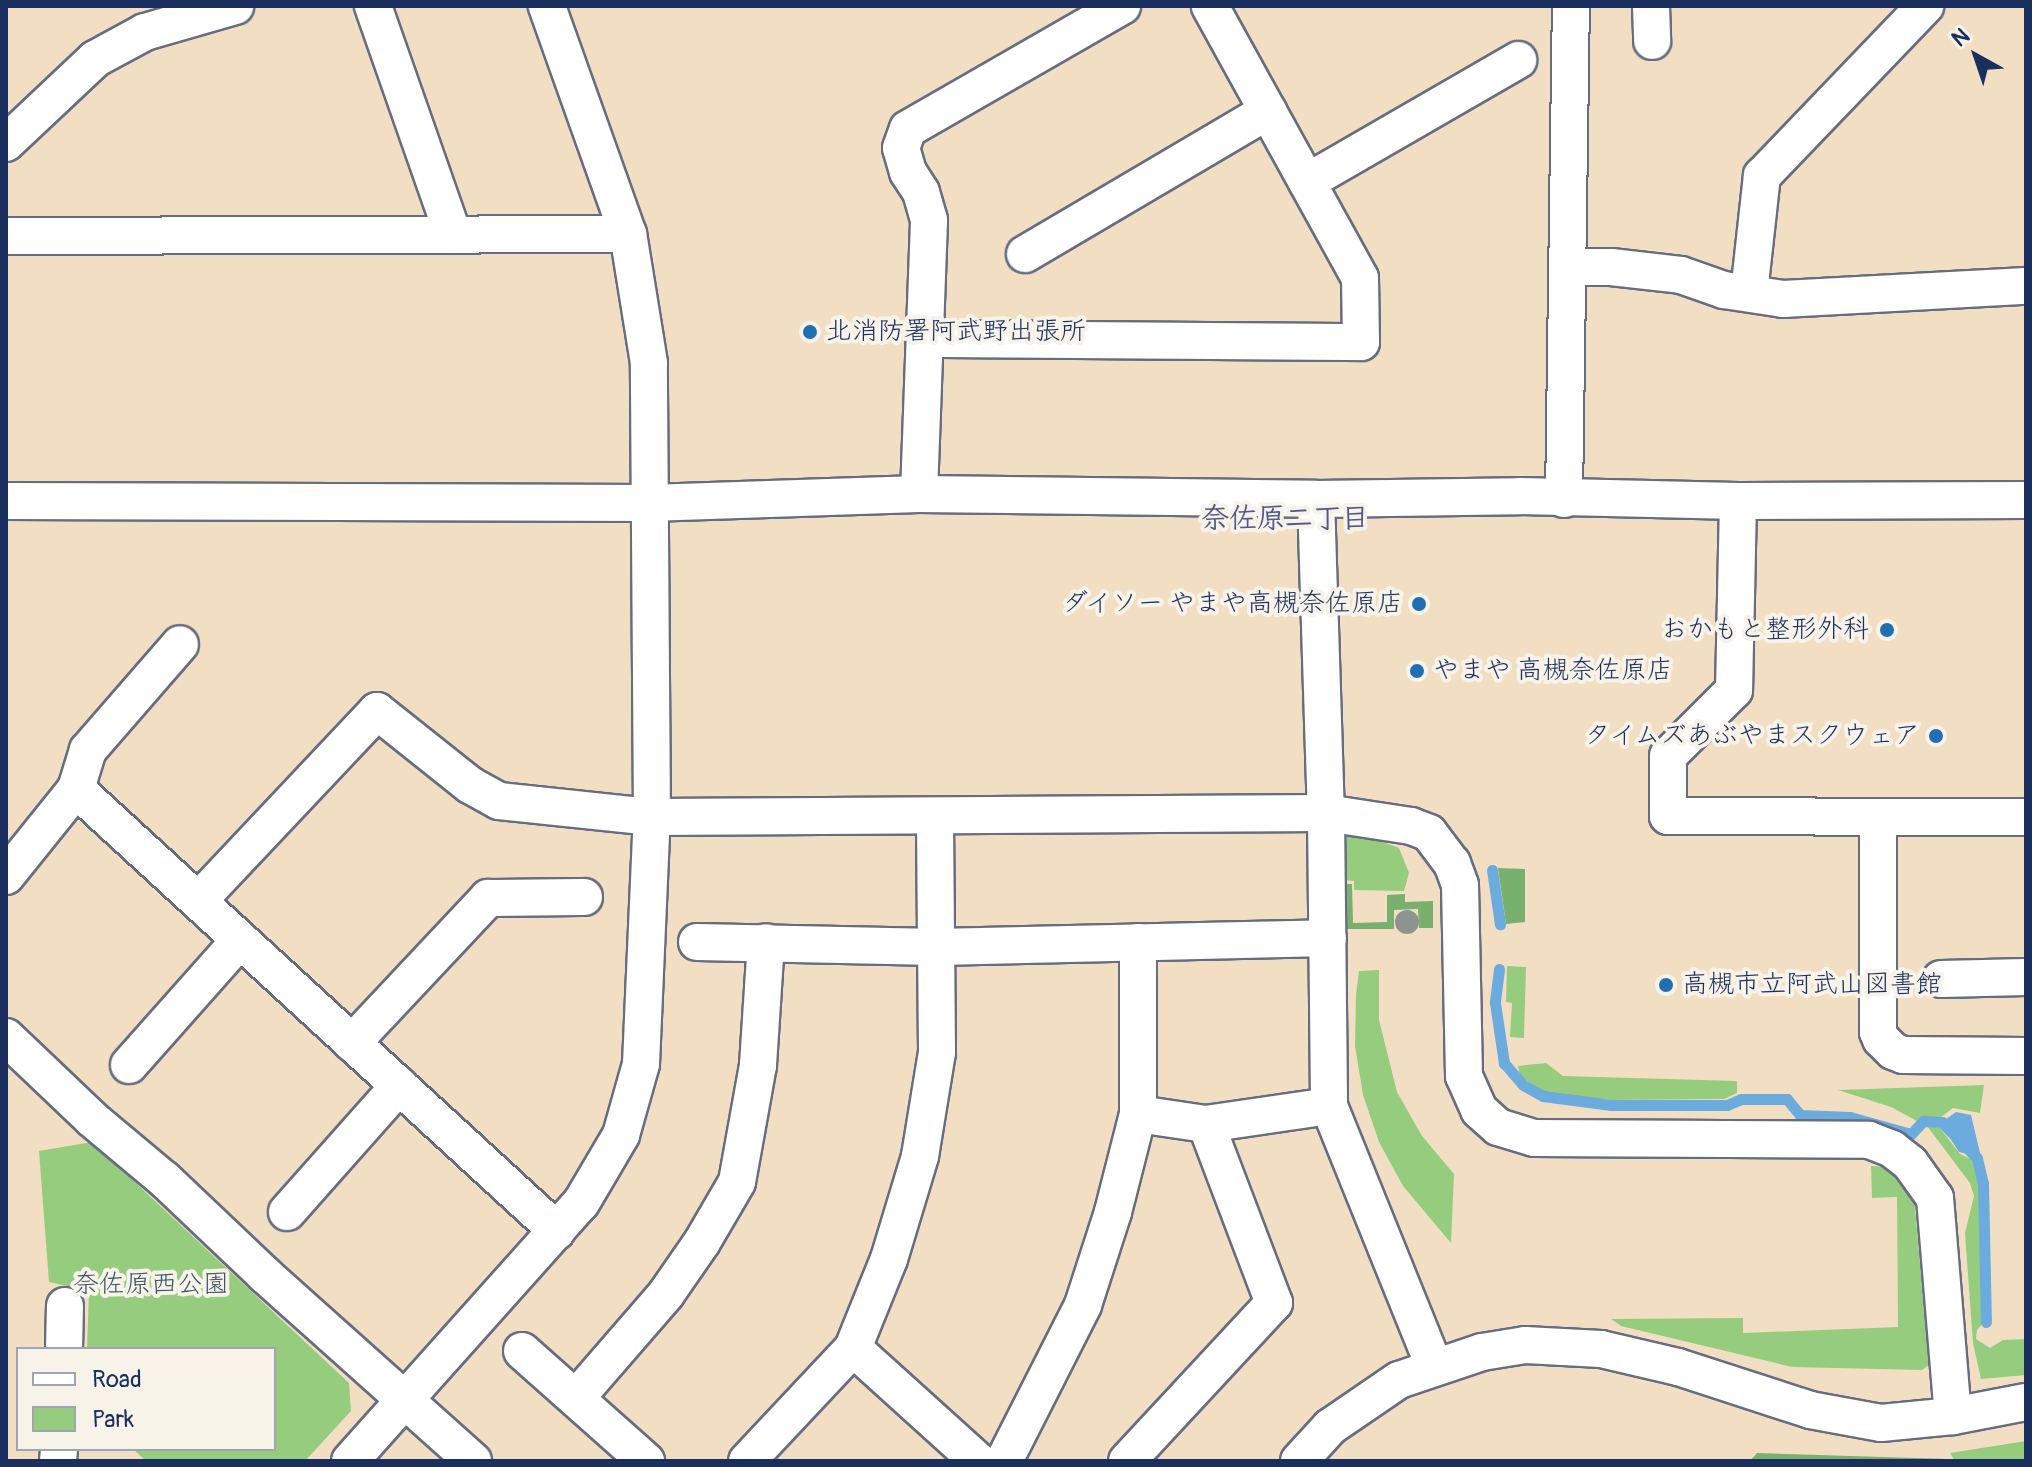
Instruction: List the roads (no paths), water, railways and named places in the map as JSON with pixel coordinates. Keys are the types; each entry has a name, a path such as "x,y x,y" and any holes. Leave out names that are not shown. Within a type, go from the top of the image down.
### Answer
{"street":[{"path":"6,143 95,59 145,32 235,6"},
{"path":"373,6 453,234"},
{"path":"350,1461 581,1203 621,1135 641,1064 652,817 649,363 628,234 547,6"},
{"path":"919,494 929,220 921,192 908,172 901,148 908,129 1122,6"},
{"path":"1564,499 1571,6"},
{"path":"1651,6 1652,41"},
{"path":"1749,293 1762,176 1925,6"},
{"path":"925,339 1361,342 1360,278 1268,111 1223,11"},
{"path":"1307,182 1518,60"},
{"path":"1025,254 1268,111"},
{"path":"6,236 628,234"},
{"path":"1569,267 1611,267 1681,275 1724,290 1783,299 2026,286"},
{"path":"6,501 649,503 919,494 1316,499 1520,496 1738,501 2026,500"},
{"path":"1316,499 1326,813 1329,1106 1434,1366"},
{"path":"1738,501 1734,690 1668,756 1668,816 2026,817"},
{"path":"6,876 18,836 76,789 88,750 180,644"},
{"path":"198,901 377,711 470,785 499,801 652,817 1326,813 1411,826 1429,833 1452,863 1460,885 1464,1076 1479,1110 1498,1127 1534,1138 1869,1140 1892,1149 1910,1163 1935,1198 1953,1416"},
{"path":"76,789 557,1231"},
{"path":"747,1461 853,1348 889,1259 920,1156 937,1052 935,816"},
{"path":"1878,817 1878,1032 1881,1039 1893,1051 1903,1055 2026,1056"},
{"path":"352,1043 488,898 584,897"},
{"path":"697,942 937,947 1328,938"},
{"path":"129,1065 240,940"},
{"path":"576,1398 666,1294 702,1242 737,1182 758,1065 766,942"},
{"path":"1004,1461 1083,1305 1113,1212 1138,1114 1138,942"},
{"path":"1941,979 2026,977"},
{"path":"6,1037 92,1119 155,1170 265,1275 473,1461"},
{"path":"287,1212 399,1086"},
{"path":"1138,1114 1206,1124 1329,1106"},
{"path":"1127,1461 1274,1303 1206,1124"},
{"path":"64,1347 65,1306"},
{"path":"1299,1461 1330,1427 1399,1380 1482,1352 1525,1345 1601,1349 1678,1367 1810,1410 1881,1423 1953,1416 2026,1402"},
{"path":"853,1348 978,1461"},
{"path":"522,1351 646,1461"}],"water":[{"path":"1956,1112 1971,1115 1981,1157 1959,1152 1942,1126 1942,1122"}],"waterway":[{"path":"1492,870 1500,924"},
{"path":"1499,969 1495,1003 1504,1063 1523,1085 1543,1096 1611,1105 1727,1105 1741,1099 1787,1099 1800,1115 1850,1117 1911,1134 1923,1121 1942,1122 1952,1133"},
{"path":"1967,1148 1977,1158 1983,1183 1986,1322"}],"place":[{"name":"北消防署阿武野出張所","path":"810,332"},
{"name":"ダイソー やまや高槻奈佐原店","path":"1419,604"},
{"name":"おかもと整形外科","path":"1887,630"},
{"name":"やまや 高槻奈佐原店","path":"1417,671"},
{"name":"タイムズあぶやまスクウェア","path":"1936,736"},
{"name":"高槻市立阿武山図書館","path":"1666,985"}],"district":[{"name":"奈佐原二丁目","path":"1285,519"}],"park label":[{"name":"奈佐原西公園","path":"151,1285"}]}
